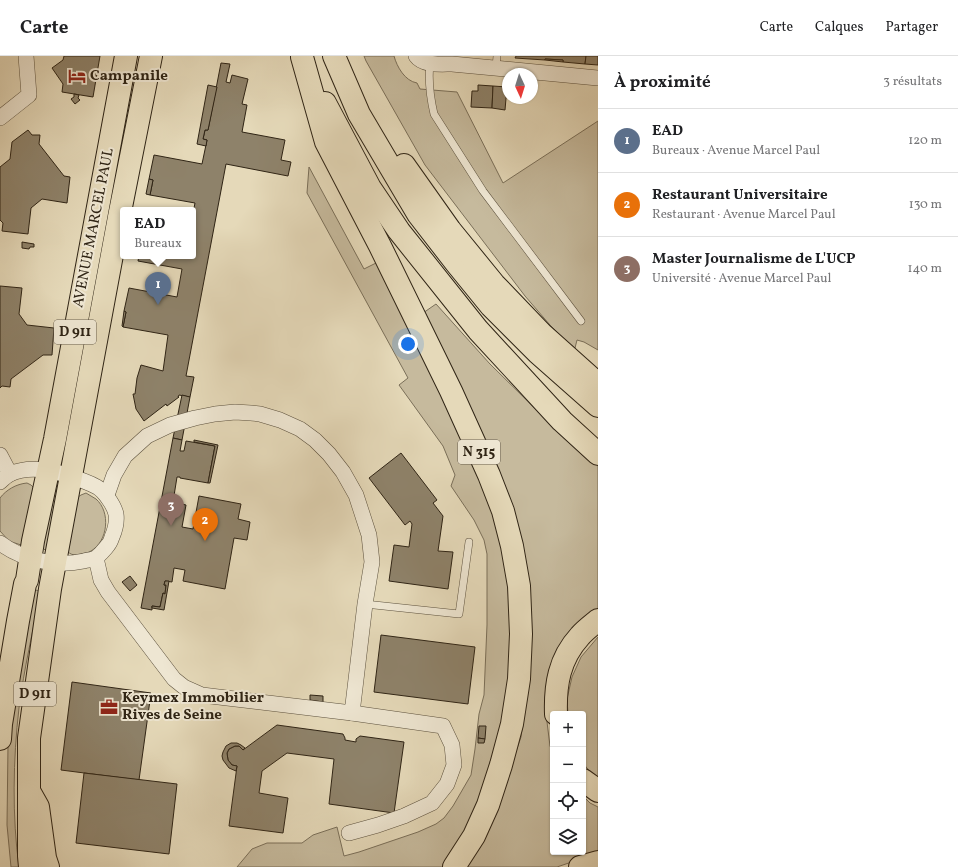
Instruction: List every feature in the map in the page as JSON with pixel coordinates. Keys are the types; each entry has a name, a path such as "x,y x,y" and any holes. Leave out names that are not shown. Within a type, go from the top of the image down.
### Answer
{"main road":[{"name":"AVENUE MARCEL PAUL","path":"0,739 1,724 18,621 25,584 28,580 35,534 126,56"},
{"name":"AVENUE MARCEL PAUL","path":"121,207 151,56"},
{"name":"N 315","path":"302,56 340,133 370,188 399,231 478,330 562,421 598,454"},
{"name":"N 315","path":"302,56 326,142 380,246 451,391 489,475 503,511 512,546 519,586 521,634 519,679 512,724 488,805 474,836 454,867"},
{"path":"334,56 359,114 423,220 491,306 538,353 598,406"},
{"path":"346,56 371,107 408,171 450,230 494,284 510,301 543,335 590,378 598,383"},
{"name":"AVENUE MARCEL PAUL","path":"30,867 29,738 54,562 120,212"},
{"path":"556,711 558,677 566,657 580,637 598,620"},
{"path":"586,782 598,791"},
{"path":"29,791 38,807 45,858 48,867"},
{"path":"580,867 598,862"}],"street":[{"path":"0,118 30,95 26,56"},
{"path":"416,56 422,62 430,63 497,62 598,78"},
{"path":"107,495 114,475 125,456 147,436 170,425 208,415 251,412 280,420 300,429 315,440 329,454 343,472 356,495 369,535 372,562 365,604 352,713"},
{"path":"0,454 5,478 24,470 40,469 71,476 97,487 107,495 116,513 115,530 108,545 96,558 77,562 54,562 31,558 12,551 0,543"},
{"path":"96,558 101,580 108,592 174,679 184,687 206,696 352,713 443,726 452,745 454,765 447,784 432,803 404,816 378,825 348,832"}],"lane":[{"path":"430,63 428,75 434,114 483,192 581,321"},
{"path":"365,604 459,614 469,542"}],"shaded area":[{"path":"364,56 394,56 402,73 413,82 417,83 420,89 457,92 503,183 598,121 598,350 584,342 577,340 575,348 569,344 525,296 425,165"},
{"path":"309,167 364,269 378,262 461,428 502,536 509,582 512,639 509,696 478,806 446,867 237,867 252,849 267,843 302,843 313,835 337,827 344,856 418,832 436,824 444,818 453,806 471,775 479,714 484,695 487,625 487,554 484,540 474,520 451,486 455,475 443,446 399,385 408,378 307,193"},
{"path":"436,304 490,364 566,439 598,465 598,613 549,677 545,706 550,746 550,855 586,855 586,799 598,807 598,853 557,867 463,867 505,783 521,737 527,687 527,589 423,313"},
{"path":"27,483 34,488 21,545 9,541 0,531 0,498 5,492 12,488"},
{"path":"57,489 59,492 48,548 45,550 43,548 53,490"},
{"path":"86,493 96,499 101,505 104,511 106,526 104,534 97,546 88,553 73,555 68,552 78,497"},
{"path":"35,589 41,591 23,679 15,747 14,808 19,867 11,867 7,825 8,745 13,705"},
{"path":"598,637 598,779 586,767 586,711 568,711 567,699 572,677 581,657"}],"building":[{"name":"Campanile","path":"64,56 100,56 93,97 62,92 63,84 52,68 63,60"},
{"path":"516,56 586,56 585,64 563,62 563,60 515,58"},
{"path":"586,56 598,56 598,65 585,64"},
{"path":"545,60 563,60 563,62"},
{"path":"221,63 230,64 226,82 230,83 232,75 248,79 242,104 247,105 242,132 285,140 281,160 291,162 288,176 226,164 186,376 194,377 190,397 179,395 179,397 167,406 166,404 144,421 136,409 133,394 135,394 137,378 141,365 163,371 168,335 123,327 126,312 124,311 129,288 177,297 182,269 138,261 138,259 196,259 195,203 150,195 153,180 149,179 154,155 202,164 207,140 203,139 205,130 208,130"},
{"path":"208,85 217,87 208,130 205,130 203,139 207,140 206,146 197,144"},
{"path":"478,85 493,86 492,108 471,107 472,91 478,91"},
{"path":"493,86 502,87 502,104 506,104 505,110 492,108"},
{"path":"74,94 79,95 78,98 80,100 75,104 71,99 74,97"},
{"path":"28,130 32,135 40,135 39,144 64,176 70,177 67,203 42,199 31,208 28,234 2,231 3,223 0,220 0,167 10,159 12,142"},
{"path":"149,179 153,180 150,195 146,194"},
{"path":"22,242 34,244 34,247 30,247 29,249 22,248"},
{"path":"0,286 22,288 19,314 27,325 54,328 52,355 43,355 11,379 10,387 2,386 0,388"},
{"path":"124,311 126,312 123,327 122,326"},
{"path":"182,395 190,397 182,440 173,438"},
{"path":"173,438 182,440 180,451 184,451 186,441 215,446 208,483 177,477 173,502 186,505 182,527 193,529 199,496 241,504 238,519 250,522 247,540 234,538 225,589 183,581 185,570 174,568 172,582 165,581 165,594 163,593 160,607 152,606 152,610 141,608"},
{"path":"194,440 218,445 210,483 208,483 215,446 194,442"},
{"path":"401,453 437,500 433,503 443,516 438,551 453,552 448,589 389,581 394,545 409,547 412,524 410,521 405,525 369,478"},
{"path":"130,576 137,585 130,591 122,582"},
{"path":"165,581 169,581 164,610 152,608 152,606 160,607 163,593 165,594"},
{"path":"381,635 475,647 468,704 374,692"},
{"path":"72,682 151,693 139,780 61,770"},
{"path":"310,695 323,696 323,702 310,700"},
{"path":"277,725 343,734 345,740 356,742 356,739 360,736 404,742 394,813 329,804 334,759 287,753 262,771 259,793 288,798 283,833 229,826 237,766 232,765 228,760 227,753 229,749 235,746 239,746 243,750"},
{"path":"479,726 486,726 485,739 478,738"},
{"path":"478,738 485,739 484,743 478,743"},
{"path":"231,743 237,743 245,748 243,750 239,746 235,746 229,749 227,753 228,760 232,765 237,766 236,771 229,768 222,756 226,746"},
{"path":"84,773 177,784 169,854 76,843"}],"place":[{"name":"Campanile","path":"77,76"},
{"name":"EAD","path":"158,305"},
{"name":"Master Journalisme de L'UCP","path":"171,526"},
{"name":"Restaurant Universitaire","path":"205,541"},
{"name":"Keymex Immobilier Rives de Seine","path":"109,707"}]}
